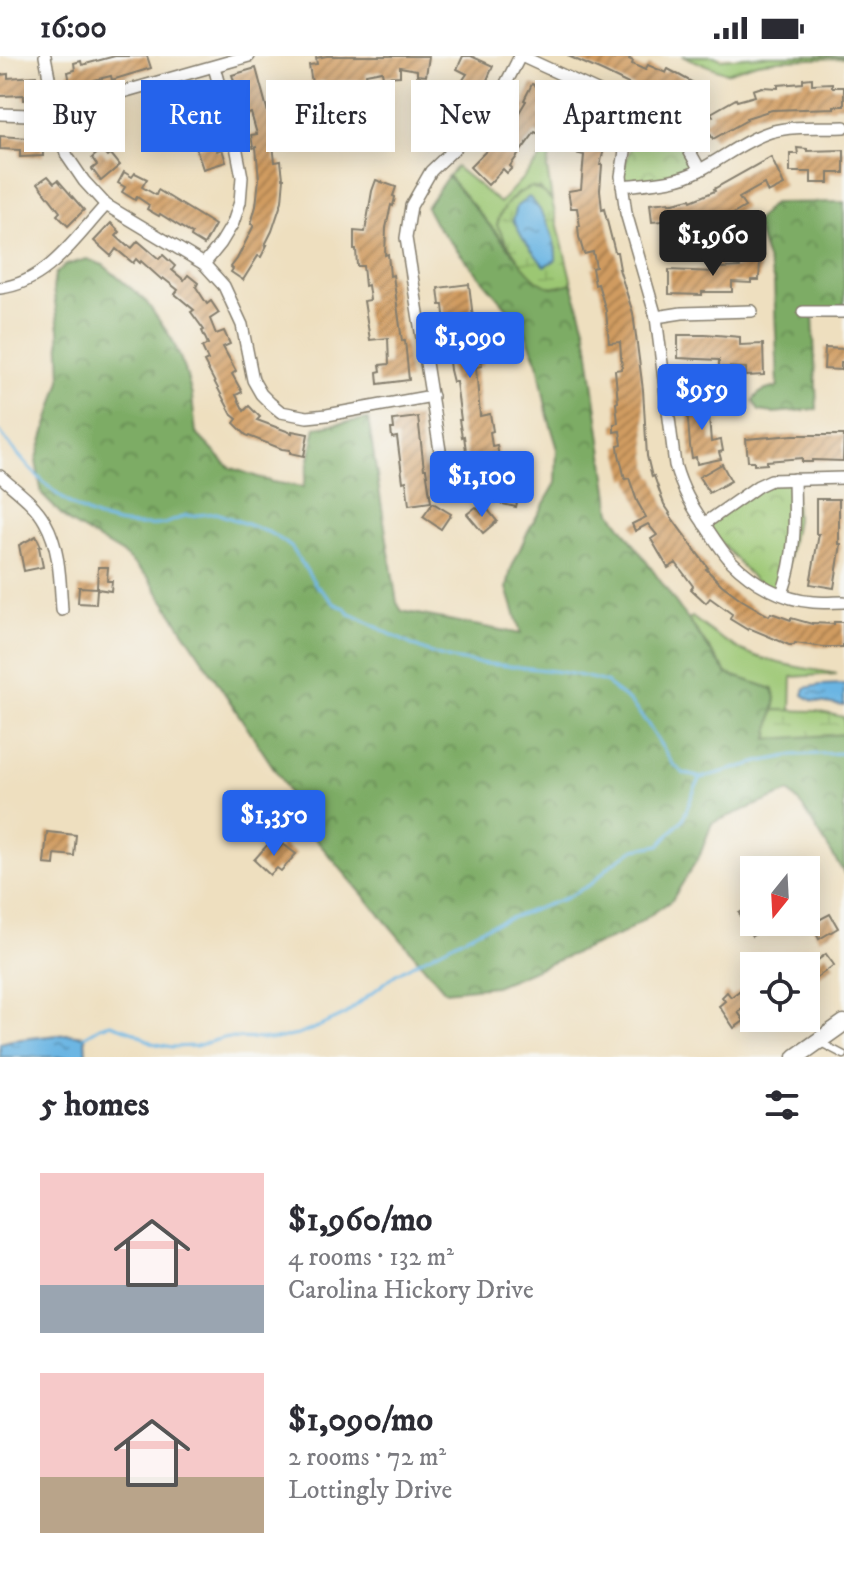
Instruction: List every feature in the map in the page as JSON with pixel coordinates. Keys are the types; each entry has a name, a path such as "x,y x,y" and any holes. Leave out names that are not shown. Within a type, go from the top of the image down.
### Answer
{"main road":[{"path":"796,1057 844,1023"}],"street":[{"path":"45,56 50,80"},
{"path":"125,92 249,56"},
{"path":"453,480 442,463 406,238 411,206 431,171 498,99 520,56 574,80"},
{"path":"204,264 233,223 240,202 242,177 214,67"},
{"path":"0,114 24,115"},
{"path":"622,186 679,179 768,133 844,127"},
{"path":"66,152 84,181 106,205 204,264 224,286 242,325 253,380 261,394 281,412 307,417 327,415 432,396"},
{"path":"625,152 621,169 626,213 656,317 675,465 681,487 729,560 755,581 782,594 811,602 844,602"},
{"path":"690,152 700,170"},
{"path":"0,288 30,280 49,267 106,205"},
{"path":"656,317 752,311"},
{"path":"803,312 844,312"},
{"path":"704,524 726,507 775,479 844,478"},
{"path":"782,594 795,539 794,479"},
{"path":"2,481 23,496 44,520 59,568 62,610"}],"lane":[{"path":"818,1041 844,1055"}],"green space":[{"path":"682,56 714,56 721,59 761,56 844,58 779,60 757,63 727,73"},
{"path":"547,152 551,152 547,168 552,201 539,188 517,193 500,215 497,225 509,248 448,176 456,167 500,203"},
{"path":"629,152 687,152 700,170 622,186 621,176"},
{"path":"448,176 529,272 549,285 572,283 586,331 611,512 727,674 773,689 776,698 768,739 844,734 844,873 802,806 789,792 712,823 700,855 672,900 624,933 495,986 445,991 305,827 281,779 148,577 123,554 69,522 42,495 36,461 61,380 59,329 53,289 55,274 66,265 87,259 103,265 145,300 172,339 192,396 196,433 229,467 272,482 303,487 316,427 368,419 397,603 402,611 521,634 507,588 511,569 528,531 556,483 557,446 538,363 523,327 435,224 426,207"},
{"path":"532,187 552,201 572,283 553,287 536,279 520,262 497,225 510,201"},
{"path":"844,202 844,312 813,313 817,409 773,413 759,411 753,401 755,398 764,391 778,387 774,282 755,222 773,203"},
{"path":"794,479 796,519 782,594 755,581 704,524 758,486"},
{"path":"692,617 727,642 751,654 787,665 837,674 792,677 791,711 774,710 776,698 773,689 728,674 688,619"},
{"path":"774,710 816,711 844,717 844,734 768,739"}],"water":[{"path":"529,197 544,218 554,243 556,260 544,266 513,220 517,206"},
{"path":"844,684 844,706 813,701 803,695 805,688"},
{"path":"68,1034 85,1036 86,1057 0,1057 0,1043"}],"building":[{"path":"115,56 147,56 151,68 112,80 111,76 69,80 68,72 75,70 74,63 81,61 82,65"},
{"path":"429,56 426,76 417,75 417,70 400,67 400,76 383,77 382,71 366,74 367,80 312,80 309,65 317,64 316,58"},
{"path":"463,56 471,56 493,66 487,80 463,80 467,74 457,69"},
{"path":"568,56 608,56 614,59 616,56 631,56 632,64 645,70 648,65 666,73 668,69 688,80 620,80"},
{"path":"256,68 266,105 266,152 274,152 275,162 281,161 284,178 282,201 267,245 243,280 231,272 231,267 254,225 251,224 259,179 256,147 253,148 251,135 257,134 250,113 250,80 234,80 232,75"},
{"path":"8,74 8,78 36,76 36,80 24,80 24,95 0,96 0,75"},
{"path":"812,78 812,84 832,83 832,87 844,87 844,106 772,110 746,118 713,139 710,134 711,113 736,99 755,96 753,90 803,83 803,79"},
{"path":"532,84 535,85 535,132 510,166 512,168 507,173 503,169 488,185 470,167 485,152 519,152 519,113"},
{"path":"0,136 24,138 24,152 43,152 43,156 20,157 20,150 0,149"},
{"path":"797,148 807,151 844,150 844,173 829,173 829,183 811,183 811,172 790,172 790,154 798,154"},
{"path":"99,152 107,157 111,154 120,165 101,181 92,169 97,165 92,158"},
{"path":"197,152 223,152 226,162 203,169"},
{"path":"571,152 603,152 600,165 602,210 633,313 643,390 647,456 652,477 669,514 706,569 722,585 769,616 771,613 812,624 843,622 843,647 789,645 748,630 730,619 732,614 710,598 706,603 691,589 693,586 676,563 668,568 651,539 657,535 648,524 635,531 632,524 646,517 629,478 625,479 618,446 622,445 620,431 614,432 614,424 618,423 615,370 622,369 620,342 609,343 606,311 598,284 595,285 592,268 596,267 593,252 584,254 577,208 571,208 568,191 581,189 584,155"},
{"path":"771,157 784,185 768,193 764,184 739,198 745,207 723,220 704,228 700,218 674,224 673,220 652,222 650,204 691,201 715,191"},
{"path":"124,172 132,177 135,173 147,179 142,187 156,195 158,190 215,225 204,245 191,237 192,234 147,209 149,205 137,197 135,200 122,192 125,187 118,183"},
{"path":"48,176 54,183 58,180 84,210 68,226 57,215 60,212 38,183"},
{"path":"376,180 396,187 386,228 385,255 388,254 390,276 393,275 409,380 378,384 380,365 389,364 388,338 370,340 364,301 370,300 368,285 365,286 363,266 357,266 354,249 354,231 365,232"},
{"path":"111,223 120,232 116,236 127,246 132,248 138,241 159,259 163,255 175,266 172,270 184,280 188,275 198,283 196,287 207,304 211,301 219,313 210,319 216,334 224,331 230,344 223,347 236,371 232,374 242,392 236,395 244,411 249,406 260,417 257,420 292,433 308,434 304,456 246,435 234,423 237,419 204,362 208,360 202,347 208,344 204,330 191,312 194,310 175,294 178,290 141,261 136,259 133,263 116,249 111,256 94,241"},
{"path":"713,251 720,251 721,268 740,267 741,256 750,257 749,262 760,262 759,280 751,280 751,283 732,282 732,292 669,294 669,270 714,272"},
{"path":"469,284 482,366 476,367 480,416 490,414 492,446 497,445 499,458 515,457 517,475 485,477 484,456 467,458 438,288"},
{"path":"678,335 740,337 740,345 763,344 764,375 746,376 746,368 719,367 719,360 678,358"},
{"path":"825,348 844,349 841,370 824,369"},
{"path":"711,397 711,442 721,440 723,451 719,452 721,459 697,464 696,457 692,458 687,407 691,407 691,399"},
{"path":"418,417 431,502 409,505 397,437 392,438 391,429 394,429 393,420"},
{"path":"844,435 843,461 802,462 802,458 754,465 754,461 748,461 746,439"},
{"path":"722,464 731,481 709,493 699,477"},
{"path":"489,483 520,490 516,507 485,500"},
{"path":"816,499 839,499 841,544 834,588 810,584 819,534 816,534"},
{"path":"433,503 451,514 441,529 423,517"},
{"path":"484,505 497,521 483,533 467,514 476,507 482,514"},
{"path":"36,536 41,546 43,567 24,571 19,545"},
{"path":"98,567 108,567 107,581 112,581 111,591 97,589 96,604 78,603 79,587 97,588"},
{"path":"47,832 76,835 74,856 55,854 54,865 44,864"},
{"path":"270,842 278,850 283,844 296,854 281,871 277,868 270,875 254,860"},
{"path":"830,914 838,928 819,939 820,919"},
{"path":"826,954 834,965 820,975 820,958"},
{"path":"740,990 740,1024 734,1028 719,1006 725,1001 722,997 727,992 731,997"}],"waterway":[{"path":"0,432 43,482 77,508 96,517 116,523 155,525 187,515 216,513 268,532 283,541 292,548 316,585 335,604 416,647 457,660 552,671 608,683 629,701 672,763 683,773 701,778 794,755 844,753"},
{"path":"85,1036 111,1024 134,1032 152,1043 172,1047 196,1046 223,1038 275,1039 318,1027 344,1015 396,974 421,960 483,928 566,898 591,884 612,864 635,849 660,845 683,819 701,778"}]}
